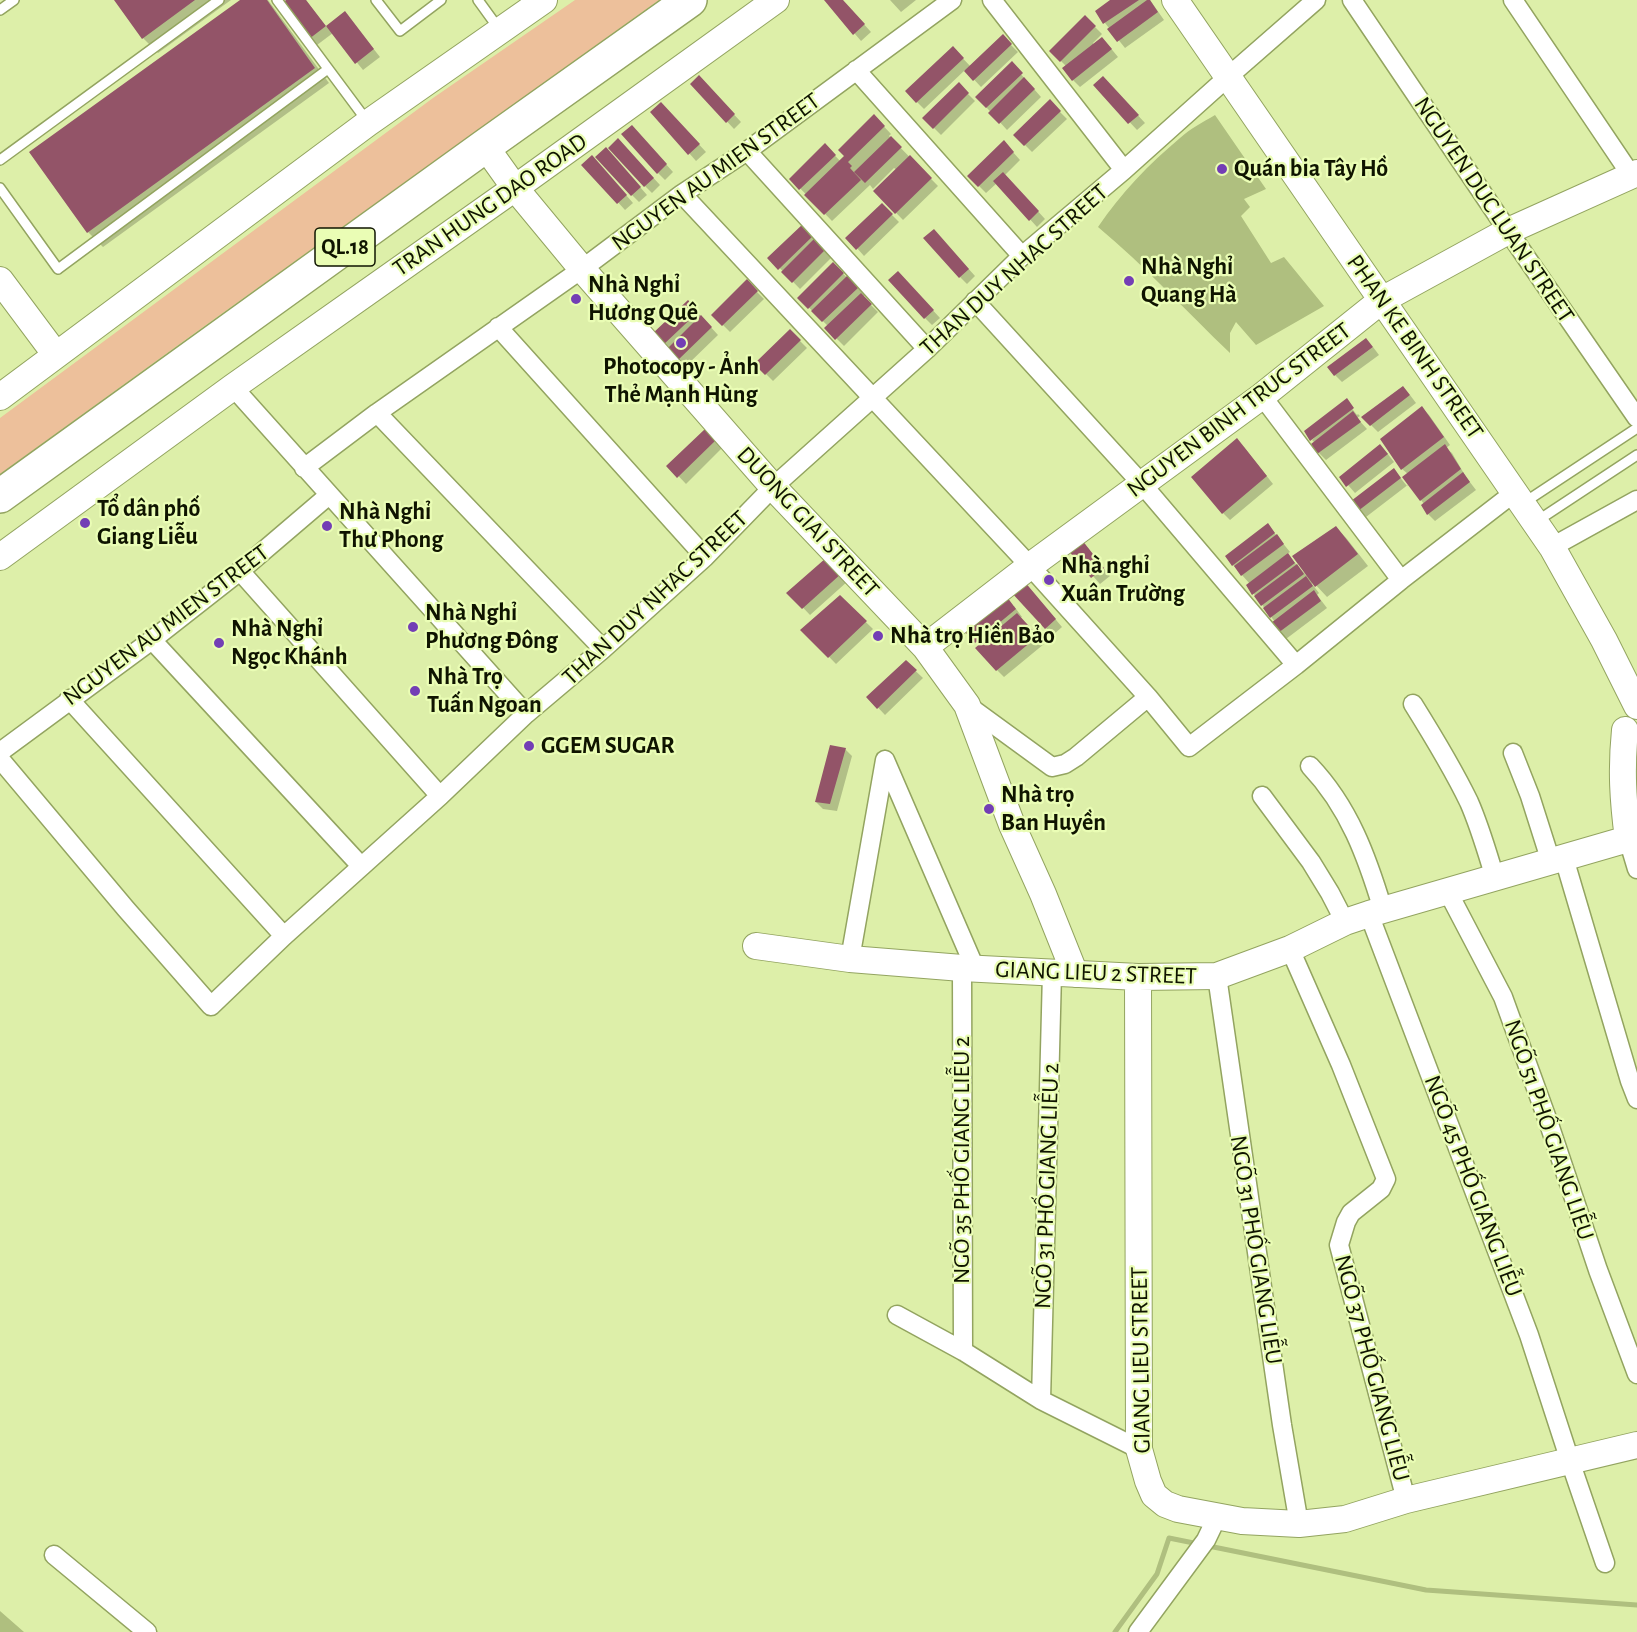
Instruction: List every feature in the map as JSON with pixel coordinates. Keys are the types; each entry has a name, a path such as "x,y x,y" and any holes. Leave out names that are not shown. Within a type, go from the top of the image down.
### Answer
{"highway":[{"name":"TRAN HUNG DAO ROAD","path":"0,496 690,0"}],"main road":[{"path":"0,397 368,123 544,0"},
{"name":"TRAN HUNG DAO ROAD","path":"0,557 233,387 776,0"},
{"name":"PHAN KE BINH STREET","path":"1175,0 1552,547 1604,640 1634,721"},
{"name":"DUONG GIAI STREET","path":"485,146 515,188 582,269 773,488 925,647 967,705 1012,825 1043,894 1063,973"},
{"name":"NGUYEN BINH TRUC STREET","path":"925,647 1030,566 1262,396 1382,300 1508,231 1634,174"},
{"path":"2,285 56,356"},
{"path":"1628,839 1622,785 1622,761 1634,721"},
{"name":"GIANG LIEU 2 STREET","path":"756,946 850,958 969,968 1138,977 1217,976 1290,949 1345,922 1628,839"},
{"name":"GIANG LIEU STREET","path":"1138,977 1139,1449 1154,1495 1165,1504 1179,1509 1242,1521 1299,1524 1345,1519 1406,1500 1637,1445"}],"street":[{"name":"NGUYEN AU MIEN STREET","path":"304,468 377,413 582,269 682,194 747,151 952,0"},
{"path":"992,0 1124,170"},
{"name":"THAN DUY NHAC STREET","path":"0,759 211,1006 526,714 603,649 705,557 773,488 927,349 1022,256 1124,170 1316,0"},
{"name":"NGUYEN DUC LUAN STREET","path":"1352,0 1637,418"},
{"path":"1513,0 1634,174"},
{"path":"856,70 1022,256"},
{"path":"747,151 927,349"},
{"path":"682,194 1030,566 1189,747 1401,580 1524,506"},
{"path":"975,301 1143,484 1296,665"},
{"path":"498,327 705,557"},
{"path":"233,387 526,714"},
{"path":"1262,396 1401,580"},
{"path":"377,413 603,649"},
{"name":"NGUYEN AU MIEN STREET","path":"0,752 240,572 329,495"},
{"path":"1552,547 1637,500"},
{"path":"240,572 440,796"},
{"path":"152,640 361,866"},
{"path":"967,705 1052,767 1065,764 1076,757 1148,698"},
{"path":"69,699 284,936"},
{"path":"1413,704 1469,802 1495,878"},
{"path":"1513,753 1557,860 1637,1100"},
{"path":"850,958 885,760 969,968"},
{"name":"NGÕ 45 PHỐ GIANG LIỄU","path":"1310,766 1347,815 1363,848 1376,912 1529,1335 1605,1563"},
{"path":"1262,796 1311,862 1345,922"},
{"path":"1628,839 1637,869"},
{"name":"NGÕ 51 PHỐ GIANG LIỄU","path":"1448,892 1503,998 1549,1124 1598,1270 1637,1374"},
{"name":"NGÕ 37 PHỐ GIANG LIỄU","path":"1290,949 1341,1065 1386,1179 1381,1189 1351,1213 1339,1245 1406,1500"},
{"name":"NGÕ 35 PHỐ GIANG LIỄU 2","path":"963,1351 969,968"},
{"name":"NGÕ 31 PHỐ GIANG LIỄU 2","path":"1041,1400 1063,973"},
{"name":"NGÕ 31 PHỐ GIANG LIỄU","path":"1217,976 1282,1425 1299,1524"},
{"path":"897,1315 963,1351 1041,1400 1139,1449"},
{"path":"1138,1632 1206,1540 1218,1515"},
{"path":"54,1555 147,1632"}],"lane":[{"path":"0,10 14,0"},
{"path":"0,160 219,0"},
{"path":"277,0 368,123"},
{"path":"376,0 400,31 441,0"},
{"path":"478,0 500,31"},
{"path":"0,188 58,269 328,69"},
{"path":"1524,506 1637,428"},
{"path":"1524,506 1637,455"}],"shaded area":[{"path":"575,0 659,0 0,474 0,418 433,98"},
{"path":"1215,115 1266,189 1244,199 1250,207 1241,216 1271,263 1284,257 1324,306 1256,345 1236,322 1230,333 1230,353 1149,273 1098,227 1126,191 1157,158 1188,132"},
{"path":"0,1611 24,1632 0,1632"}],"building":[{"path":"114,0 195,0 142,39"},
{"path":"240,0 267,0 315,68 87,233 29,152"},
{"path":"286,0 306,0 326,26 309,39 282,4"},
{"path":"824,0 843,0 865,24 853,35"},
{"path":"1110,0 1139,0 1103,24 1095,11"},
{"path":"1150,0 1158,12 1117,42 1107,29"},
{"path":"345,11 374,49 355,64 326,26"},
{"path":"1085,15 1096,26 1060,62 1049,51"},
{"path":"1003,34 1012,44 973,81 964,71"},
{"path":"1102,37 1112,49 1072,81 1062,68"},
{"path":"953,46 964,58 916,103 905,91"},
{"path":"1012,61 1023,73 986,108 975,97"},
{"path":"699,75 735,114 726,123 690,84"},
{"path":"1103,76 1139,115 1128,124 1093,85"},
{"path":"1024,77 1035,89 999,124 988,113"},
{"path":"959,82 969,93 933,129 922,118"},
{"path":"1050,99 1061,111 1024,146 1013,135"},
{"path":"661,102 700,144 688,155 650,112"},
{"path":"874,114 885,126 848,162 852,166 850,168 861,180 824,215 804,195 844,156 838,150"},
{"path":"632,125 667,164 657,174 621,134"},
{"path":"891,136 902,147 865,183 854,172"},
{"path":"618,138 654,178 644,187 608,148"},
{"path":"1004,140 1014,152 978,187 967,176"},
{"path":"825,143 836,155 799,190 789,179"},
{"path":"606,147 641,187 631,196 595,157"},
{"path":"592,155 627,195 617,204 581,165"},
{"path":"910,155 932,178 895,214 873,191"},
{"path":"1003,172 1039,211 1029,221 993,181"},
{"path":"882,203 893,214 856,250 845,238"},
{"path":"804,223 815,234 778,270 767,258"},
{"path":"934,229 969,269 959,278 923,238"},
{"path":"817,236 828,247 792,283 781,272"},
{"path":"833,262 844,273 808,309 797,298"},
{"path":"898,271 934,310 924,319 888,280"},
{"path":"848,275 859,287 822,322 811,311"},
{"path":"747,279 758,291 722,326 711,315"},
{"path":"861,293 872,304 835,340 824,328"},
{"path":"688,300 699,311 662,346 651,335"},
{"path":"701,315 712,327 676,362 665,351"},
{"path":"790,329 801,340 765,375 754,364"},
{"path":"1366,338 1373,347 1334,376 1327,367"},
{"path":"1403,386 1410,395 1370,426 1361,417"},
{"path":"1347,398 1354,408 1310,441 1304,431"},
{"path":"1422,406 1444,437 1401,470 1380,439"},
{"path":"1353,411 1361,422 1317,454 1311,444"},
{"path":"705,429 716,440 677,478 666,466"},
{"path":"1237,438 1267,476 1222,514 1191,477"},
{"path":"1380,444 1388,454 1346,487 1339,477"},
{"path":"1445,444 1461,469 1420,501 1402,477"},
{"path":"1394,468 1401,478 1358,511 1351,501"},
{"path":"1463,472 1470,482 1427,515 1421,505"},
{"path":"1268,523 1275,533 1232,566 1225,556"},
{"path":"1336,526 1358,554 1315,587 1292,556"},
{"path":"1277,534 1284,544 1241,576 1234,566"},
{"path":"1082,540 1104,568 1091,578 1068,550"},
{"path":"1288,553 1295,563 1252,595 1246,585"},
{"path":"826,558 842,573 802,609 786,593"},
{"path":"1297,564 1304,574 1261,606 1254,596"},
{"path":"1306,576 1313,586 1270,618 1263,608"},
{"path":"1024,581 1056,619 1045,629 1011,592"},
{"path":"1314,590 1321,601 1278,633 1271,623"},
{"path":"840,595 867,621 828,658 800,630"},
{"path":"1007,597 1016,609 975,643 965,632"},
{"path":"1017,613 1038,636 996,671 975,648"},
{"path":"906,660 917,670 877,709 866,697"},
{"path":"830,745 846,748 830,804 815,802"}],"waterway":[{"path":"1115,1632 1157,1574 1169,1538 1426,1590 1637,1605"}],"place":[{"name":"Quán bia Tây Hồ","path":"1222,169"},
{"name":"Nhà Nghỉ Quang Hà","path":"1129,281"},
{"name":"Nhà Nghỉ Hương Quê","path":"576,299"},
{"name":"Photocopy - Ảnh Thẻ Mạnh Hùng","path":"681,343"},
{"name":"Tổ dân phố Giang Liễu","path":"85,523"},
{"name":"Nhà Nghỉ Thư Phong","path":"327,526"},
{"name":"Nhà nghỉ Xuân Trường","path":"1049,580"},
{"name":"Nhà Nghỉ Phương Đông","path":"413,627"},
{"name":"Nhà trọ Hiền Bảo","path":"878,636"},
{"name":"Nhà Nghỉ Ngọc Khánh","path":"219,643"},
{"name":"Nhà Trọ Tuấn Ngoan","path":"415,691"},
{"name":"GGEM SUGAR","path":"529,746"},
{"name":"Nhà trọ Ban Huyền","path":"989,809"}]}
